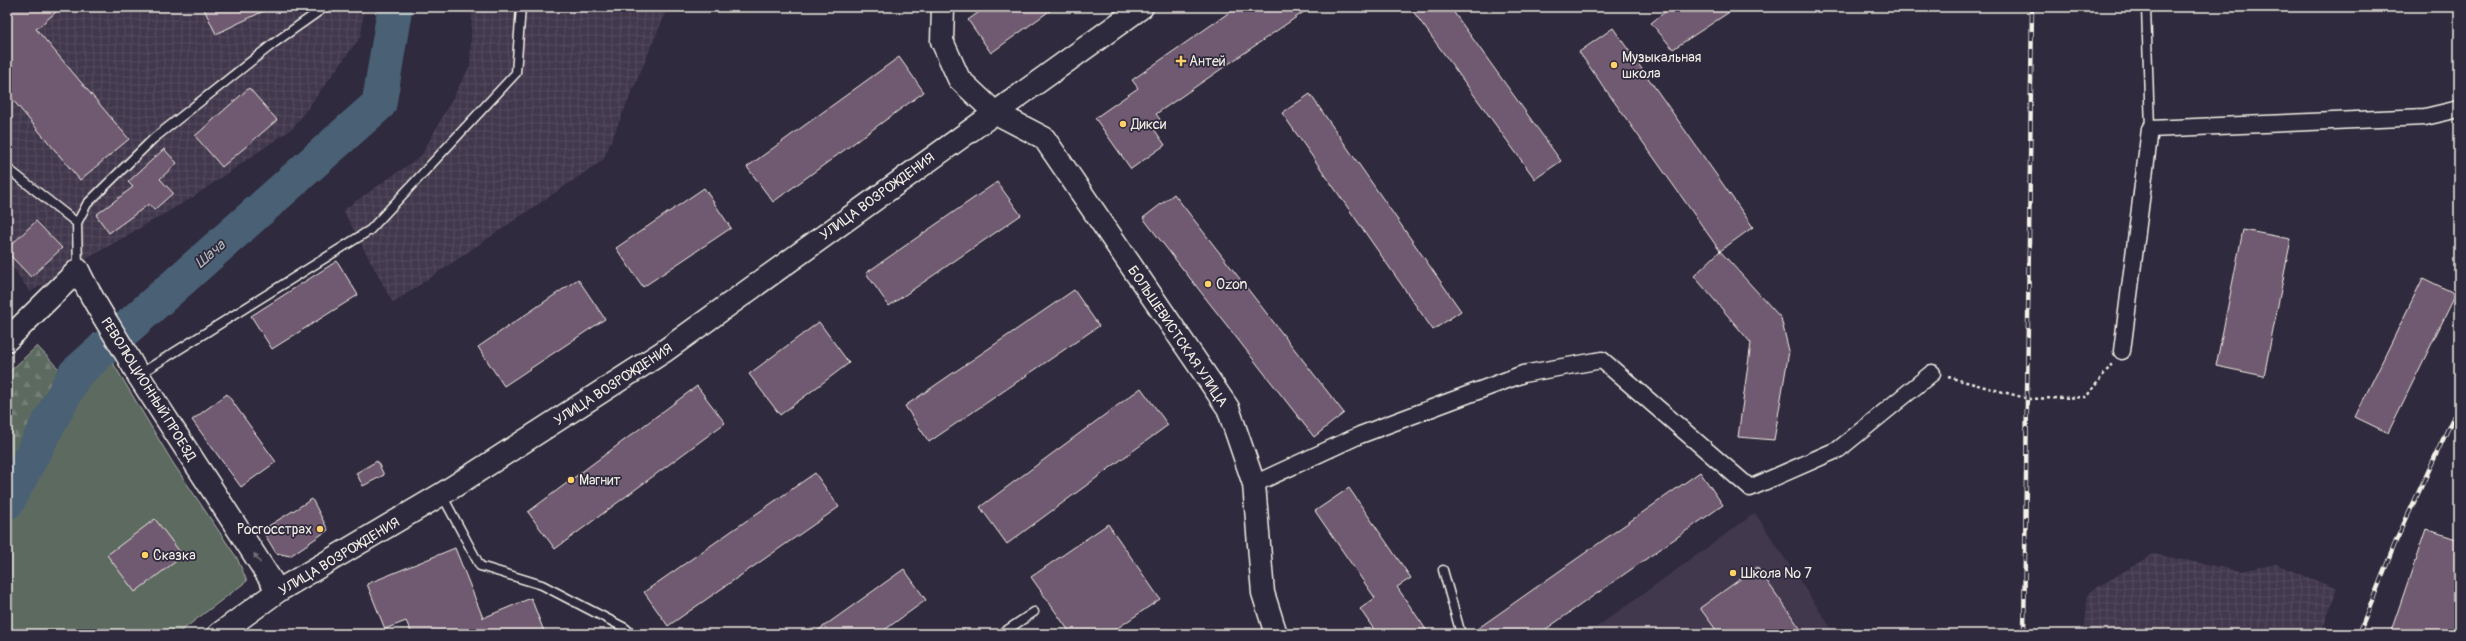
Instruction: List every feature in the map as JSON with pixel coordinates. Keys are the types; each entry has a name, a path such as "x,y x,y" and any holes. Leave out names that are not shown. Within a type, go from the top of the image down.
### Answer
{"main road":[{"path":"943,7 942,41 959,79 994,112"},
{"name":"УЛИЦА ВОЗРОЖДЕНИЯ","path":"219,634 278,591 442,494 663,352 994,112 1142,7"},
{"name":"БОЛЬШЕВИСТСКАЯ УЛИЦА","path":"994,112 1044,138 1228,408 1254,484 1263,593 1276,634"},
{"name":"РЕВОЛЮЦИОННЫЙ ПРОЕЗД","path":"78,270 90,295 124,349 138,375 278,591"},
{"path":"7,340 78,270"}],"street":[{"path":"2122,351 2150,129 2425,117 2459,109"},
{"path":"1254,484 1360,435 1523,374 1602,360 1750,488 1840,449 1932,373"}],"lane":[{"path":"78,270 77,223 87,204 153,139 274,43 325,7"},
{"path":"138,375 370,230 516,73 521,7"},
{"path":"2146,7 2150,129"},
{"path":"7,168 77,223"},
{"path":"442,494 480,566 542,584 625,628 632,634"},
{"path":"1443,570 1461,634"},
{"path":"1002,634 1034,612"}],"path":[{"path":"1932,373 2028,399 2086,397 2122,351"}],"shaded area":[{"path":"7,7 364,7 361,36 293,128 193,197 30,292 7,259"},
{"path":"472,7 668,7 603,160 393,303 343,210 421,156 470,66"},
{"name":"Школа № 7","path":"1755,513 1835,634 1587,634"},
{"path":"2153,554 2241,571 2276,564 2337,589 2321,634 2084,634 2088,593"}],"green space":[{"path":"95,333 173,463 237,558 247,581 177,634 7,634 7,507 60,370"},
{"path":"37,346 60,370 7,507 7,374"}],"building":[{"path":"7,7 62,7 36,29 129,139 80,180 7,93"},
{"path":"203,7 272,7 216,34"},
{"path":"986,7 1055,7 991,53 968,20"},
{"path":"1237,7 1311,7 1156,114 1163,123 1154,129 1165,145 1131,169 1095,118 1138,88 1132,80"},
{"path":"1410,7 1450,7 1561,161 1535,179"},
{"path":"1671,7 1737,7 1673,49 1651,23"},
{"path":"1613,28 1753,227 1720,251 1579,52"},
{"path":"899,57 924,92 773,202 747,167"},
{"path":"249,88 277,120 222,167 195,136"},
{"path":"1310,94 1461,311 1433,330 1282,113"},
{"path":"164,149 177,163 160,179 173,193 154,210 149,204 109,233 96,215 133,187 128,182"},
{"path":"997,182 1021,215 889,306 866,273"},
{"path":"704,188 731,228 643,287 616,248"},
{"path":"1174,194 1344,413 1314,437 1143,218"},
{"path":"36,221 62,248 31,277 7,252 7,249"},
{"path":"2243,230 2291,239 2264,376 2216,366"},
{"path":"1720,251 1781,318 1789,351 1774,440 1738,437 1751,343 1694,276"},
{"path":"337,261 358,295 272,349 251,316"},
{"path":"2423,278 2456,294 2388,433 2355,417"},
{"path":"578,279 605,319 504,386 478,347"},
{"path":"1074,290 1099,326 929,442 905,406"},
{"path":"819,322 849,363 780,415 749,374"},
{"path":"697,386 725,423 555,549 528,512"},
{"path":"1141,388 1168,425 1007,544 980,507"},
{"path":"227,394 276,462 241,487 192,420"},
{"path":"377,461 384,475 363,486 356,473"},
{"path":"1700,472 1723,505 1539,634 1470,634"},
{"path":"815,473 839,507 668,626 644,592"},
{"path":"1349,488 1411,578 1397,587 1429,634 1377,634 1360,609 1375,598 1315,511"},
{"path":"312,499 328,530 290,556 276,553 262,530"},
{"path":"155,519 183,556 135,592 107,555"},
{"path":"1108,524 1160,599 1109,634 1071,634 1031,577"},
{"path":"2426,529 2459,540 2459,610 2451,634 2390,634"},
{"path":"455,548 483,618 531,598 545,634 412,634 406,621 385,629 367,584"},
{"path":"1757,567 1804,634 1719,634 1700,608"},
{"path":"904,569 926,600 879,634 813,634"}],"waterway":[{"name":"Шача","path":"7,502 75,374 379,104 395,7"}],"railway":[{"path":"2024,634 2032,7"},
{"path":"2359,634 2396,541 2459,405"}],"place":[{"name":"Антей","path":"1181,61"},
{"name":"Музыкальная школа","path":"1614,65"},
{"name":"Дикси","path":"1123,124"},
{"name":"Ozon","path":"1208,284"},
{"name":"Магнит","path":"571,480"},
{"name":"Росгосстрах","path":"320,529"},
{"name":"Сказка","path":"145,555"},
{"name":"Школа № 7","path":"1733,573"}]}
